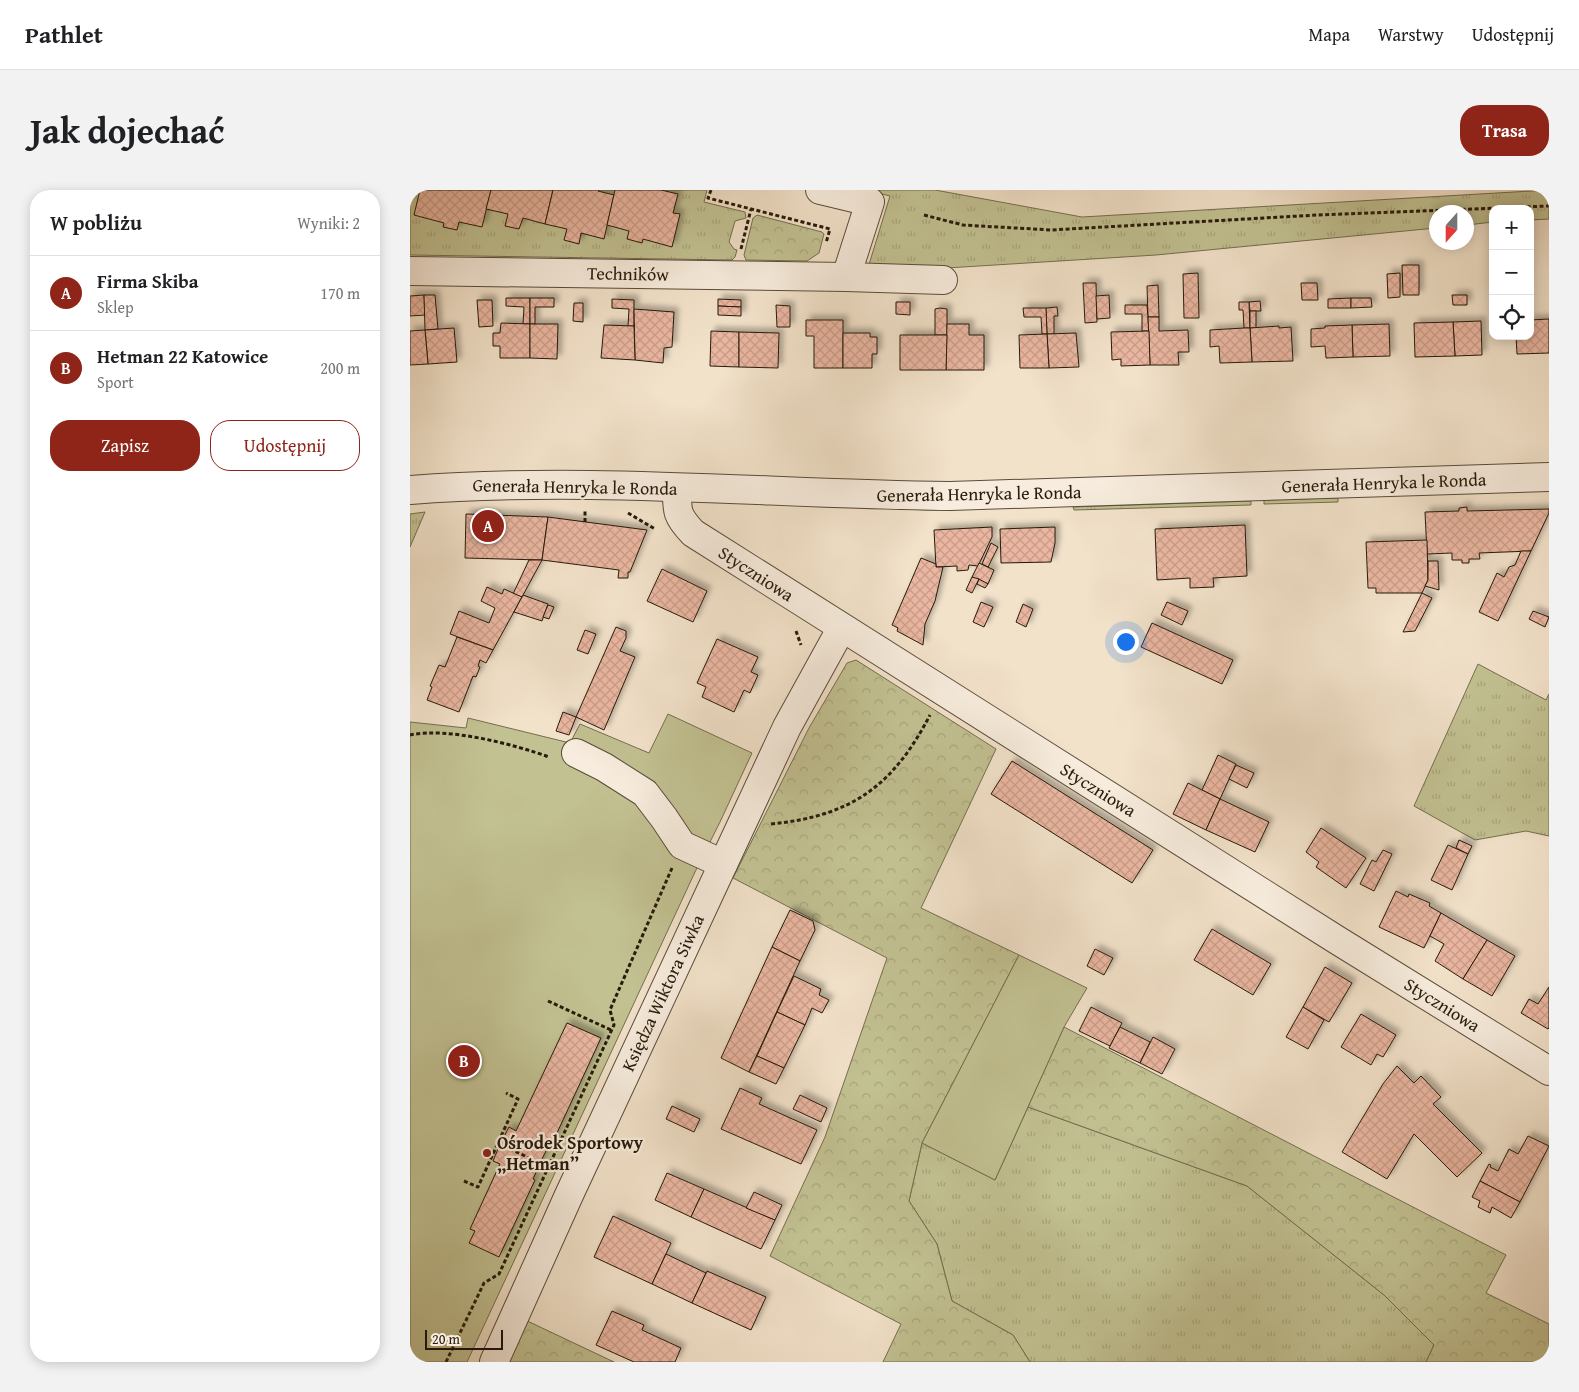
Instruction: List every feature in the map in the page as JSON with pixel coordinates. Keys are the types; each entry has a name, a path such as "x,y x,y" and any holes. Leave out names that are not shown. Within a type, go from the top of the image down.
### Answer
{"street":[{"path":"820,190 870,202 846,277"},
{"name":"Techników","path":"410,271 944,280"},
{"name":"Generała Henryka le Ronda","path":"410,490 542,483 950,496 1549,477"},
{"name":"Styczniowa","path":"677,488 678,512 681,520 693,533 1336,940 1549,1071"},
{"name":"Księdza Wiktora Siwka","path":"494,1362 569,1195 787,727 841,628"},
{"path":"576,753 604,766 645,793 682,845 723,864"}],"path":[{"path":"710,190 708,198 830,228 824,252"},
{"path":"924,215 962,224 1051,230 1327,215 1549,206"},
{"path":"739,255 751,209"},
{"path":"585,522 585,507 588,507"},
{"path":"624,511 663,534"},
{"path":"768,824 797,821 824,815 852,804 878,785 898,766 916,742 932,712"},
{"path":"410,735 421,733 467,736 534,751 571,764 576,753"},
{"path":"446,1362 484,1283 499,1274 614,1025 610,1010 682,845"},
{"path":"548,1001 611,1030"},
{"path":"464,1181 478,1187 518,1099 506,1094"},
{"path":"498,1143 548,1167"}],"green space":[{"path":"410,190 707,190 704,202 745,212 746,218 735,221 729,242 737,250 732,260 410,255"},
{"path":"866,190 935,190 1082,217 1549,190 1549,219 1534,220 1534,205 1489,205 1489,222 1474,224 1474,205 1429,205 1429,229 1156,255 882,272 867,271 890,196"},
{"path":"757,215 822,232 824,234 819,253 807,261 746,260 744,255 753,218"},
{"path":"1338,498 1338,502 1264,504 1264,500"},
{"path":"1251,501 1251,505 1074,510 1073,507"},
{"path":"425,512 410,547 410,514"},
{"path":"856,660 996,749 921,908 1019,955 922,1143 909,1201 937,1244 952,1301 1013,1335 1030,1362 883,1362 901,1324 770,1256 825,1137 887,958 733,878 809,728 847,663"},
{"path":"1478,664 1546,700 1549,694 1549,836 1526,831 1475,840 1414,806"},
{"name":"Ośrodek Sportowy „Hetman”","path":"668,714 752,753 467,1362 410,1362 410,722 466,728 468,718 570,743 580,724 649,753"},
{"path":"1019,955 1087,988 1064,1027 995,1180 922,1143"},
{"path":"1064,1027 1506,1255 1486,1293 1549,1324 1549,1362 1426,1362 1434,1345 1384,1295 1247,1186 1028,1107"},
{"path":"1028,1107 1247,1186 1384,1295 1434,1345 1426,1362 1030,1362 1013,1335 952,1301 937,1244 909,1201 922,1143 995,1180"},
{"path":"521,1318 614,1362 507,1362"}],"building":[{"path":"420,190 491,190 482,227 459,222 457,230 443,227 444,223 414,215"},
{"path":"491,190 553,190 545,224 523,218 519,229 505,226 508,214 486,209"},
{"path":"553,190 599,190 614,195 604,239 581,233 579,244 564,240 567,229 545,224"},
{"path":"615,190 661,190 678,194 673,213 680,214 672,247 643,239 642,243 627,239 629,231 607,225"},
{"path":"1402,265 1419,265 1419,295 1403,295"},
{"path":"1198,273 1199,318 1184,318 1183,274"},
{"path":"1400,273 1400,297 1388,298 1387,274"},
{"path":"1083,283 1096,283 1097,322 1085,323"},
{"path":"1301,283 1317,283 1318,300 1302,300"},
{"path":"1158,285 1159,317 1148,317 1147,286"},
{"path":"424,295 425,315 410,316 410,296"},
{"path":"424,295 435,295 438,329 425,330"},
{"path":"1109,295 1110,318 1097,319 1096,296"},
{"path":"1452,295 1467,295 1467,305 1453,305"},
{"path":"506,298 530,298 530,324 523,324 524,307 506,306"},
{"path":"530,298 554,298 554,307 535,307 535,324 530,324"},
{"path":"1351,298 1351,308 1328,308 1328,299"},
{"path":"1351,298 1371,298 1372,307 1351,308"},
{"path":"612,299 634,300 634,326 628,326 629,309 612,308"},
{"path":"718,299 741,300 741,307 718,306"},
{"path":"477,300 492,300 493,326 479,327"},
{"path":"1260,301 1261,311 1250,311 1249,302"},
{"path":"896,302 910,302 910,315 896,314"},
{"path":"1239,302 1249,302 1250,328 1244,328 1243,310 1239,310"},
{"path":"574,303 583,303 583,322 573,321"},
{"path":"776,305 790,306 790,327 777,327"},
{"path":"1125,305 1147,305 1149,331 1142,331 1142,314 1125,314"},
{"path":"718,306 741,307 741,316 718,315"},
{"path":"1057,307 1058,316 1054,316 1054,334 1047,334 1046,308"},
{"path":"1023,308 1046,308 1047,334 1042,334 1041,317 1024,317"},
{"path":"634,309 674,312 672,347 664,348 663,363 635,360"},
{"path":"935,309 947,309 947,335 935,335"},
{"path":"1250,311 1256,311 1256,328 1250,328"},
{"path":"1148,317 1159,317 1159,331 1188,330 1189,352 1178,352 1179,365 1150,365"},
{"path":"1549,319 1549,353 1517,354 1516,340 1534,340 1534,320"},
{"path":"806,320 843,320 843,368 814,368 814,336 806,336"},
{"path":"1481,321 1482,355 1455,356 1453,322"},
{"path":"1453,322 1455,356 1415,357 1414,323"},
{"path":"501,323 530,324 530,358 500,358 500,346 493,346 493,333 500,333"},
{"path":"530,324 558,324 557,359 530,358"},
{"path":"947,324 969,324 969,335 984,335 984,370 946,370"},
{"path":"1389,324 1390,356 1353,357 1352,325"},
{"path":"604,325 634,326 635,360 601,358"},
{"path":"1352,325 1353,357 1326,358 1325,346 1311,347 1311,329 1325,328 1325,326"},
{"path":"1279,326 1279,328 1291,327 1293,361 1252,362 1250,328"},
{"path":"454,328 457,362 428,364 425,330"},
{"path":"1250,328 1252,362 1220,363 1219,346 1210,347 1210,330"},
{"path":"425,330 428,364 410,365 410,331"},
{"path":"711,331 739,332 739,367 710,366"},
{"path":"1149,331 1150,365 1121,366 1121,359 1112,360 1111,332"},
{"path":"739,332 779,333 778,368 739,367"},
{"path":"843,333 870,333 870,337 877,337 877,354 872,354 872,368 843,368"},
{"path":"1076,333 1079,367 1049,368 1047,334"},
{"path":"1047,334 1049,368 1020,368 1019,335"},
{"path":"900,335 947,335 946,370 900,370"},
{"path":"1467,507 1467,511 1549,509 1549,513 1531,551 1479,553 1480,559 1469,559 1469,563 1462,563 1462,560 1452,560 1452,553 1427,554 1425,512 1459,511 1459,508"},
{"path":"466,514 548,517 542,560 465,558"},
{"path":"548,517 647,530 630,572 628,572 628,578 618,578 619,570 542,560"},
{"path":"1245,525 1247,576 1213,578 1214,587 1190,588 1190,578 1157,580 1155,529"},
{"path":"992,527 992,537 978,566 969,565 968,570 957,571 957,566 936,567 934,530"},
{"path":"1055,527 1055,543 1051,562 1001,563 1000,529"},
{"path":"1427,540 1428,580 1422,593 1376,593 1376,588 1368,588 1366,542"},
{"path":"991,543 998,547 988,567 982,564"},
{"path":"1521,551 1531,551 1498,621 1479,612 1497,573 1504,577 1509,567 1515,565"},
{"path":"921,558 936,564 936,567 943,567 935,601 925,624 923,645 897,631 898,628 892,625"},
{"path":"529,560 542,560 522,597 513,594"},
{"path":"1428,561 1438,561 1439,590 1425,586 1428,580"},
{"path":"979,563 994,570 988,584 972,577"},
{"path":"662,569 707,591 693,622 647,601"},
{"path":"972,577 979,579 972,593 966,590"},
{"path":"979,579 988,584 985,588 977,584"},
{"path":"487,587 502,594 504,589 522,597 493,650 450,634 459,611 489,623 495,608 481,601"},
{"path":"1422,593 1432,598 1415,631 1403,632"},
{"path":"523,595 548,604 542,621 514,612"},
{"path":"981,602 993,607 984,627 973,622"},
{"path":"1167,602 1188,611 1182,625 1161,615"},
{"path":"1023,604 1033,609 1026,627 1016,622"},
{"path":"548,605 554,607 549,619 543,617"},
{"path":"1533,611 1549,617 1545,627 1529,619"},
{"path":"1152,623 1233,660 1222,684 1141,647"},
{"path":"616,627 626,631 626,638 620,651 635,657 604,730 576,717"},
{"path":"585,630 596,634 588,654 577,650"},
{"path":"457,637 493,650 486,663 480,660 478,666 480,667 476,677 473,676 459,712 427,700 432,687 430,686 439,665 445,667"},
{"path":"717,639 758,657 751,672 758,675 750,693 744,690 734,712 702,697 706,687 697,683"},
{"path":"563,712 576,717 569,735 556,731"},
{"path":"1218,755 1236,764 1220,799 1202,790"},
{"path":"1012,761 1153,850 1132,883 991,794"},
{"path":"1236,765 1254,773 1247,788 1229,779"},
{"path":"1188,783 1220,799 1206,830 1173,814"},
{"path":"1220,799 1269,822 1255,852 1206,830"},
{"path":"1321,828 1366,858 1346,888 1316,867 1319,862 1306,852"},
{"path":"1459,840 1472,846 1468,854 1456,848"},
{"path":"1448,845 1468,854 1452,890 1431,880"},
{"path":"1383,850 1392,854 1374,891 1360,884 1372,860 1376,862"},
{"path":"1396,891 1408,897 1409,894 1430,903 1429,906 1441,913 1424,948 1379,927"},
{"path":"790,910 813,921 815,930 800,961 772,947"},
{"path":"1441,913 1487,940 1463,979 1435,961 1444,944 1430,936"},
{"path":"1212,929 1271,964 1253,995 1194,960"},
{"path":"1487,940 1515,956 1492,996 1463,979"},
{"path":"772,947 800,961 749,1072 721,1058"},
{"path":"1095,949 1113,958 1104,975 1087,966"},
{"path":"1325,967 1352,983 1329,1022 1303,1007"},
{"path":"794,976 821,989 819,995 829,1000 822,1013 812,1008 805,1025 777,1012"},
{"path":"1549,987 1548,1029 1521,1013 1529,999 1538,1004"},
{"path":"1091,1007 1122,1023 1110,1046 1079,1031"},
{"path":"1303,1007 1324,1020 1308,1049 1286,1037"},
{"path":"777,1012 805,1025 784,1068 757,1056"},
{"path":"1361,1014 1396,1035 1383,1057 1377,1054 1371,1065 1341,1047"},
{"path":"567,1023 601,1038 550,1148 548,1147 540,1163 533,1179 535,1180 499,1257 469,1243 475,1231 470,1229 500,1164 493,1161 500,1144 509,1127 516,1131"},
{"path":"1120,1027 1150,1042 1140,1063 1109,1048"},
{"path":"1153,1037 1175,1049 1162,1074 1140,1063"},
{"path":"757,1056 784,1068 776,1084 749,1072"},
{"path":"1397,1066 1414,1083 1421,1076 1441,1097 1433,1104 1482,1153 1457,1177 1414,1134 1387,1179 1342,1152 1383,1084"},
{"path":"740,1088 762,1098 759,1104 817,1130 801,1164 721,1129"},
{"path":"800,1095 827,1108 821,1122 793,1109"},
{"path":"672,1106 700,1119 694,1132 666,1119"},
{"path":"1528,1136 1549,1146 1520,1202 1480,1181 1489,1164 1491,1165 1490,1167 1498,1171 1509,1149 1518,1154"},
{"path":"667,1173 704,1189 691,1217 655,1200"},
{"path":"1480,1181 1520,1202 1511,1218 1492,1207 1490,1213 1478,1207 1480,1201 1472,1197"},
{"path":"704,1189 775,1220 761,1249 691,1217"},
{"path":"754,1192 782,1205 775,1220 746,1208"},
{"path":"613,1216 671,1243 652,1284 594,1257"},
{"path":"666,1254 706,1273 692,1303 652,1284"},
{"path":"707,1271 766,1297 751,1330 692,1303"},
{"path":"612,1311 644,1325 642,1330 681,1348 675,1362 634,1362 596,1345"}],"place":[{"name":"Firma Skiba","path":"488,526"},
{"name":"Hetman 22 Katowice","path":"464,1061"},
{"name":"Ośrodek Sportowy „Hetman”","path":"487,1153"}]}
